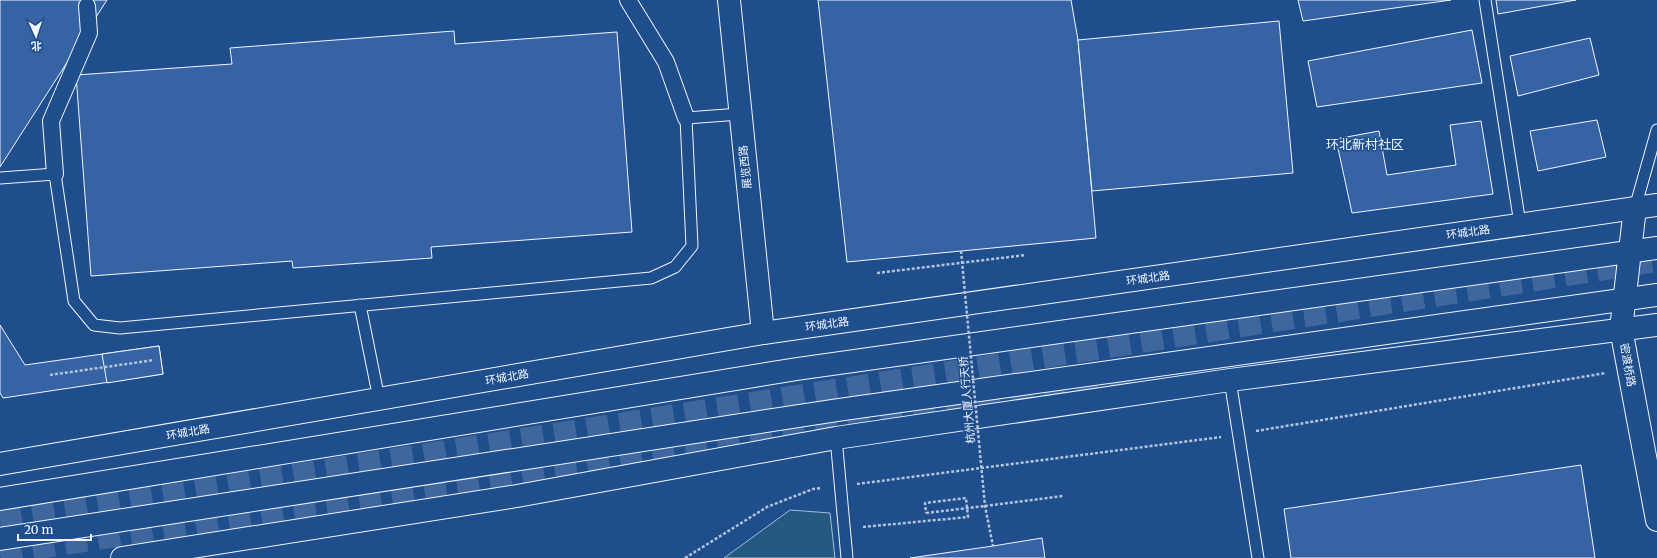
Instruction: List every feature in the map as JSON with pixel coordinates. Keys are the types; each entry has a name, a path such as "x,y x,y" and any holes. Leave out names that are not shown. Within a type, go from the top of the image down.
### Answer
{"main road":[{"name":"展览西路","path":"729,0 763,333"},
{"name":"环城北路","path":"0,464 763,333 1657,205"},
{"name":"密渡桥路","path":"1636,208 1622,329 1628,370 1657,520"},
{"path":"0,499 797,369 1657,248"},
{"path":"0,539 838,410 1657,295"},
{"path":"122,558 517,496 836,438 1230,380 1657,325"}],"street":[{"path":"628,0 666,62 686,118"},
{"path":"55,174 51,121 89,33 87,6"}],"lane":[{"path":"1485,0 1520,224"},
{"path":"0,178 55,174 74,301 94,325 120,328 651,278 675,267 692,246 686,118 740,114"},
{"path":"1636,208 1657,130"},
{"path":"360,306 379,399"},
{"path":"1230,380 1258,558"},
{"path":"836,438 839,486 847,558"}],"path":[{"name":"杭州大厦人行天桥","path":"961,251 985,506 993,546"},
{"path":"877,273 1026,255"},
{"path":"50,375 154,360"},
{"path":"685,558 767,507 813,489 1238,434 1628,370"},
{"path":"844,529 968,517 966,498 925,503 926,513 985,506 1063,496"}],"shaded area":[{"path":"790,510 830,513 835,558 724,558"}],"building":[{"path":"0,0 107,0 0,167"},
{"path":"818,0 1071,0 1078,40 1096,238 847,262"},
{"path":"1298,0 1451,0 1303,21"},
{"path":"1496,0 1576,0 1498,14"},
{"path":"1279,21 1293,173 1092,191 1078,40"},
{"path":"1472,30 1482,83 1317,107 1308,61"},
{"path":"454,31 455,44 617,32 632,232 431,247 432,258 293,268 292,261 91,276 76,75 232,64 230,48"},
{"path":"1590,38 1599,75 1518,96 1510,56"},
{"path":"1597,120 1606,157 1538,171 1530,131"},
{"path":"1481,121 1493,194 1352,213 1336,139 1379,131 1387,175 1456,165 1450,125"},
{"path":"0,325 25,365 159,346 163,374 3,398 0,393"},
{"path":"159,346 163,374 107,383 102,354"},
{"path":"1581,465 1595,558 1291,558 1284,509"},
{"path":"1042,538 1045,558 910,558 993,546"}],"tunnel":[{"path":"0,521 1657,261"},
{"path":"0,554 1133,379"}],"district":[{"name":"环北新村社区","path":"1365,144"}]}
